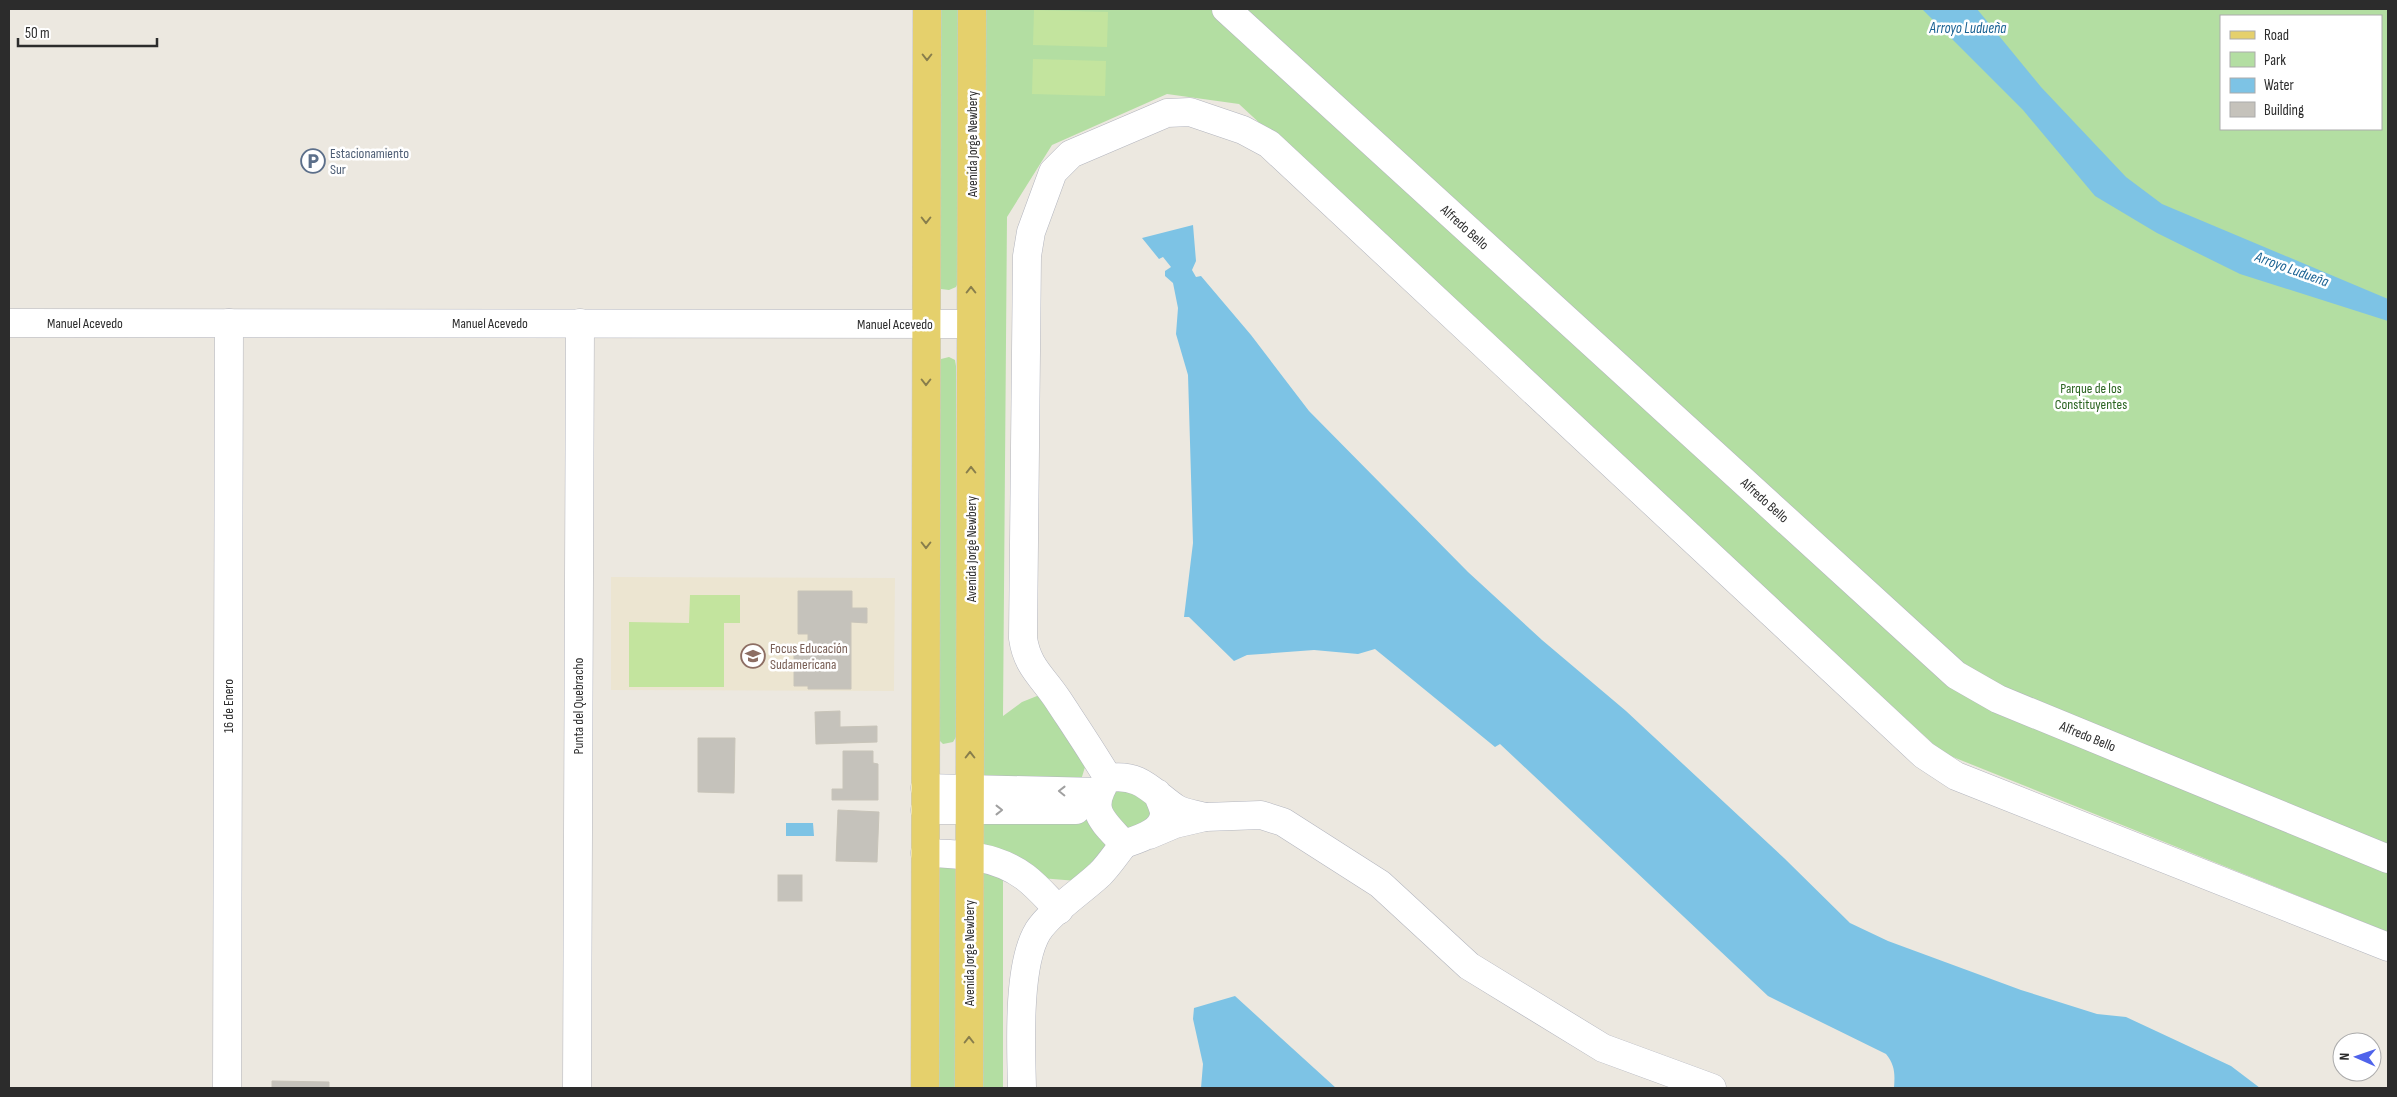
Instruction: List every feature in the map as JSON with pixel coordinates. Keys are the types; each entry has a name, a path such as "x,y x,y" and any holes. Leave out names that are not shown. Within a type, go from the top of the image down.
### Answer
{"main road":[{"path":"925,1088 927,9"},
{"name":"Avenida Jorge Newbery","path":"969,1088 972,9"}],"street":[{"name":"Alfredo Bello","path":"1226,9 1956,674 1998,699 2388,859"},
{"path":"1124,844 1105,824 1101,793 1056,697 1032,667 1025,652 1023,638 1027,256 1031,232 1053,172 1071,154 1168,113 1190,112 1243,130 1269,144 1924,755 1956,776 2388,947"},
{"name":"Manuel Acevedo","path":"9,323 971,324"},
{"name":"16 de Enero","path":"227,1088 229,323"},
{"name":"Punta del Quebracho","path":"577,1088 580,323"},
{"path":"925,799 969,800 1101,793 1121,776 1138,780 1176,808 1205,817"},
{"path":"1149,835 1161,824 1164,812 1157,793"},
{"path":"1022,1088 1021,1036 1029,953 1038,930 1101,873 1124,844 1175,824 1205,817 1261,815 1283,822 1380,884 1469,966 1603,1048 1712,1088"},
{"path":"925,853 969,854 1003,865 1025,877 1059,910"}],"shaded area":[{"name":"Focus Educación Sudamericana","path":"611,577 895,578 894,691 611,690"}],"green space":[{"path":"938,9 959,9 959,281 956,287 949,290 941,289 937,283"},
{"name":"Parque de los Constituyentes","path":"972,9 2388,9 2388,932 1943,753 1239,104 1167,94 1052,145 1007,217 1003,716 1022,702 1037,696 1048,699 1085,767 1081,780 1087,816 1101,827 1107,847 1077,881 1003,875 1003,1088 969,1088"},
{"path":"1034,10 1108,12 1107,47 1033,45"},
{"path":"1033,59 1106,61 1105,96 1032,94"},
{"path":"949,357 955,360 956,366 956,737 953,742 943,744 937,738 938,365 941,359"},
{"path":"690,595 740,595 740,623 724,623 724,687 629,687 629,622 689,623"},
{"path":"1108,778 1164,812 1124,844 1098,792"},
{"path":"957,855 956,1088 935,1088 937,856"}],"water":[{"name":"Arroyo Ludueña","path":"1922,9 1977,9 2041,87 2126,177 2162,204 2388,299 2388,321 2240,274 2157,233 2095,196 2023,110"},
{"path":"1193,225 1196,261 1192,270 1196,277 1201,276 1251,335 1309,411 1468,572 1542,640 1626,711 1784,858 1850,923 1888,941 2021,990 2097,1014 2126,1017 2231,1066 2260,1088 1894,1088 1894,1070 1886,1054 1768,996 1500,744 1495,747 1375,649 1358,654 1314,650 1247,655 1234,661 1189,617 1184,617 1193,543 1188,375 1176,334 1178,308 1173,283 1165,276 1165,271 1171,267 1163,257 1159,259 1142,238"},
{"path":"786,823 813,823 814,836 786,836"},
{"path":"1235,996 1336,1088 1201,1088 1203,1064 1193,1019 1194,1008"}],"building":[{"path":"798,591 852,591 852,608 867,608 867,623 851,622 851,689 808,689 808,686 794,686 794,653 808,653 808,634 798,634"},
{"path":"840,711 840,727 877,726 877,742 816,744 815,712"},
{"path":"698,738 735,738 734,793 698,792"},
{"path":"843,751 873,751 873,763 878,764 878,800 832,800 832,789 843,789"},
{"path":"838,810 879,812 877,862 836,861"},
{"path":"778,875 802,875 802,901 778,901"},
{"path":"272,1081 329,1082 329,1088 272,1088"}],"place":[{"name":"Estacionamiento Sur","path":"313,161"},
{"name":"Focus Educación Sudamericana","path":"753,656"}]}
